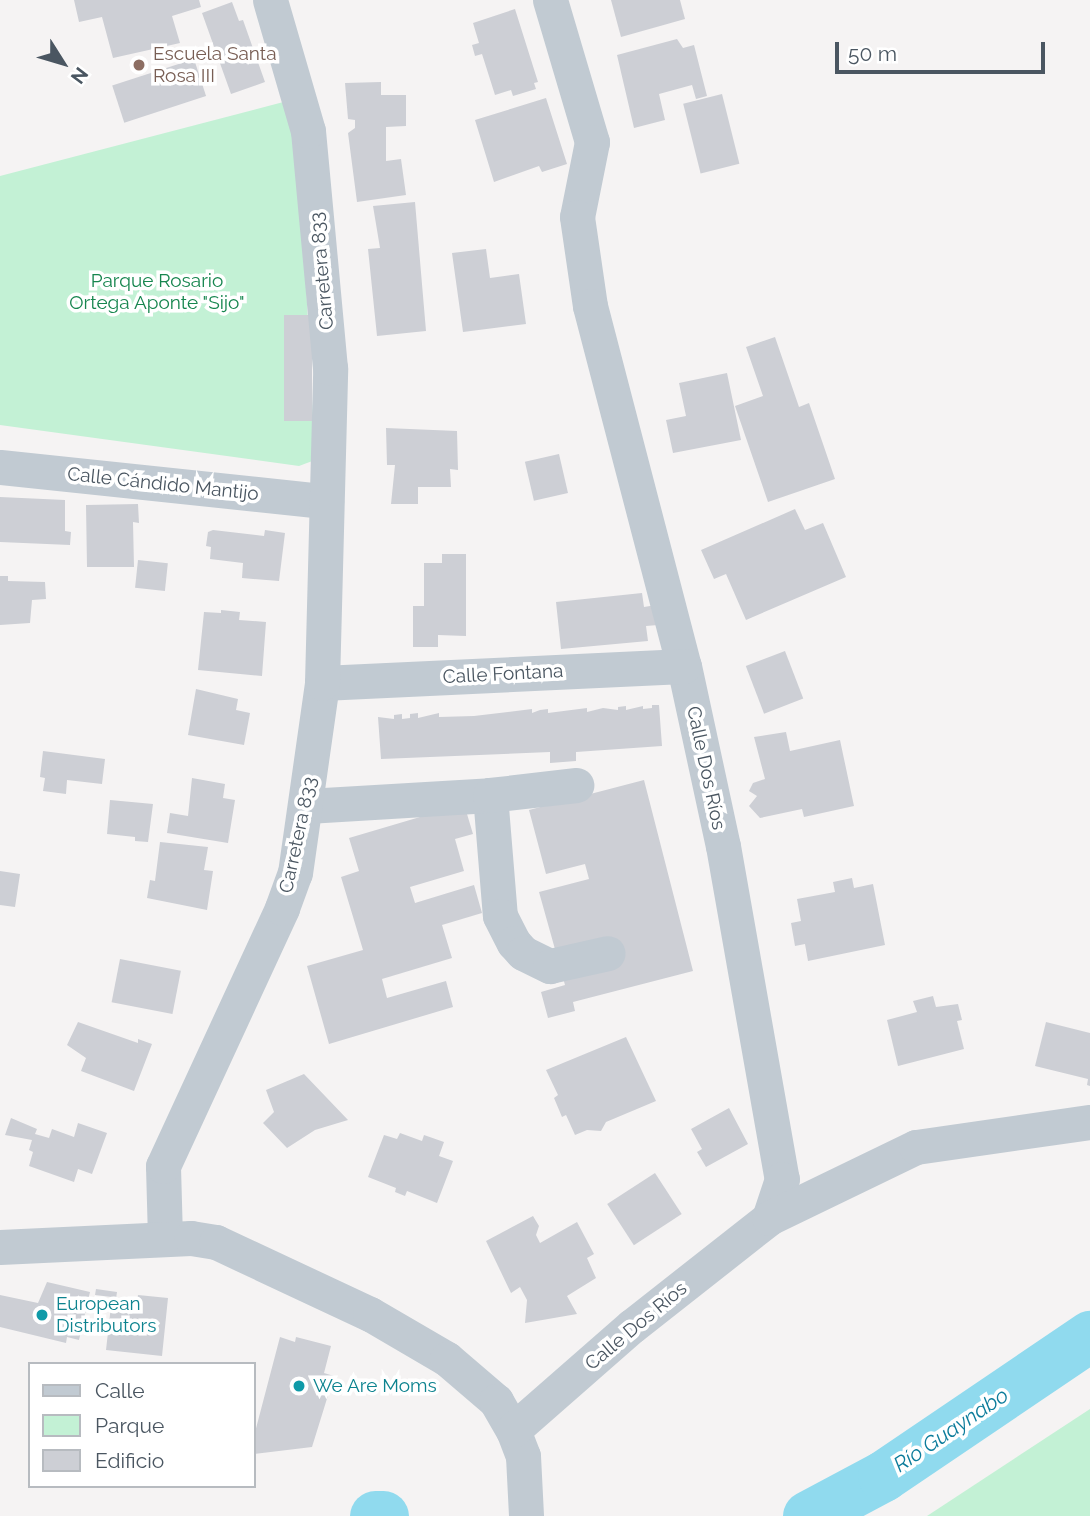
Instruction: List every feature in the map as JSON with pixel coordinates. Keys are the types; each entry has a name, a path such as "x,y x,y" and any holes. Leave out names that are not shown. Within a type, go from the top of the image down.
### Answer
{"street":[{"name":"Carretera 833","path":"165,1238 163,1166 282,908 295,873 307,806 322,683 330,368 308,131 270,0"},
{"name":"Calle Dos Ríos","path":"513,1430 632,1326 769,1218 782,1179 723,846 684,666 590,306 577,217 592,142 550,0"},
{"name":"Calle Cándido Mantijo","path":"0,467 326,500"},
{"name":"Calle Fontana","path":"322,683 684,666"},
{"path":"307,806 490,795 576,785"},
{"path":"490,795 500,916 514,943 523,953 550,966 608,953"},
{"path":"769,1218 916,1147 1090,1122"},
{"path":"0,1247 165,1238 216,1242 406,1333 470,1377 496,1401 513,1430 523,1456 526,1516"}],"green space":[{"name":"Parque Rosario Ortega Aponte \"Sijo\"","path":"291,100 298,127 315,460 299,466 0,425 0,176"},
{"path":"1090,1409 1090,1516 927,1516"}],"building":[{"path":"74,0 199,0 201,7 172,16 180,43 113,58 102,17 79,22"},
{"path":"611,0 680,0 685,19 621,37"},
{"path":"232,2 239,21 243,20 265,82 231,94 202,13"},
{"path":"515,9 538,82 534,83 536,89 513,96 511,90 495,95 482,54 475,56 472,45 479,43 473,23"},
{"path":"677,39 683,48 694,45 707,96 696,99 692,85 659,94 665,120 634,128 617,55"},
{"path":"194,59 206,96 124,123 112,86"},
{"path":"381,82 381,95 406,95 406,126 386,127 386,161 401,159 406,195 357,202 348,133 355,128 355,120 348,119 345,83"},
{"path":"722,94 739,164 701,174 683,104"},
{"path":"546,98 567,164 542,172 539,166 494,182 475,120"},
{"path":"415,202 426,331 377,336 368,249 380,248 373,206"},
{"path":"486,249 490,278 519,274 526,324 463,332 452,253"},
{"path":"284,315 312,315 312,421 284,421"},
{"path":"775,337 799,407 809,403 835,479 768,502 735,406 763,396 746,347"},
{"path":"727,373 741,440 673,453 666,420 686,416 679,383"},
{"path":"386,428 457,431 458,470 450,469 451,487 418,487 418,504 391,504 395,465 387,465"},
{"path":"559,454 568,493 534,501 525,462"},
{"path":"0,497 65,500 65,531 71,532 70,545 0,542"},
{"path":"138,504 139,523 133,522 134,567 87,567 86,505"},
{"path":"795,509 805,530 823,523 846,577 746,620 726,574 714,579 701,550"},
{"path":"213,530 264,536 265,530 285,533 279,581 242,578 243,563 210,559 211,547 206,546 208,532"},
{"path":"442,554 466,554 466,636 438,635 438,647 413,647 413,606 424,606 424,563 442,563"},
{"path":"138,560 168,563 165,591 135,588"},
{"path":"0,576 8,576 8,581 45,582 46,599 32,600 30,623 0,625"},
{"path":"642,593 644,607 656,605 658,625 646,626 648,641 561,649 556,602"},
{"path":"221,610 240,612 239,620 266,622 262,676 198,670 204,612 221,613"},
{"path":"785,651 803,699 764,714 746,666"},
{"path":"196,689 238,699 236,710 250,713 244,745 188,735"},
{"path":"652,705 659,705 662,746 576,752 576,761 550,763 550,752 381,759 378,717 394,719 394,715 402,714 402,719 418,713 418,718 439,713 439,717 474,716 532,709 532,713 548,709 548,713 587,708 587,712 603,708 618,710 618,707 626,706 626,710 643,706 643,709 652,708"},
{"path":"786,732 790,751 840,740 854,806 804,817 802,809 760,818 749,806 757,796 749,791 753,783 765,779 754,737"},
{"path":"43,751 105,759 102,784 67,780 66,794 43,791 45,778 40,777"},
{"path":"192,778 225,784 223,798 235,800 228,843 167,833 170,813 188,816"},
{"path":"644,780 693,971 573,1002 575,1011 548,1018 541,992 565,985 539,892 589,879 585,864 546,874 529,810"},
{"path":"110,800 153,804 148,842 135,841 135,837 107,834"},
{"path":"464,804 473,834 455,839 464,871 410,887 415,903 474,885 482,913 442,925 452,958 382,979 387,998 446,981 453,1007 329,1044 307,966 363,950 341,877 359,871 349,838"},
{"path":"160,842 208,847 204,870 213,871 207,910 147,898 150,880 155,881"},
{"path":"0,871 20,874 15,907 0,905"},
{"path":"852,878 854,888 873,884 885,945 808,961 805,944 795,946 791,923 801,921 797,899 835,892 833,882"},
{"path":"120,959 181,971 172,1014 112,1002"},
{"path":"933,996 936,1007 958,1004 962,1020 957,1021 964,1049 898,1066 887,1020 917,1012 913,1001"},
{"path":"78,1022 138,1043 138,1039 152,1044 134,1091 81,1071 86,1058 67,1045"},
{"path":"1046,1022 1090,1033 1090,1086 1087,1085 1088,1079 1035,1066"},
{"path":"626,1037 656,1101 606,1122 601,1131 587,1130 575,1135 566,1115 562,1117 554,1098 558,1095 546,1070"},
{"path":"304,1074 348,1120 315,1130 287,1148 263,1123 274,1112 266,1090"},
{"path":"729,1108 748,1144 706,1167 697,1152 702,1149 691,1129"},
{"path":"11,1118 37,1129 35,1134 49,1138 52,1129 74,1137 78,1123 107,1133 92,1174 78,1169 74,1182 29,1166 33,1152 29,1150 32,1140 5,1135"},
{"path":"400,1133 422,1141 424,1135 444,1142 439,1156 453,1161 437,1203 407,1191 405,1196 395,1192 396,1188 368,1177 384,1135 397,1139"},
{"path":"655,1173 682,1214 634,1245 607,1204"},
{"path":"533,1216 539,1226 536,1235 540,1243 577,1222 594,1254 587,1258 596,1278 567,1296 577,1314 525,1323 527,1300 520,1287 511,1293 486,1241"},
{"name":"European Distributors","path":"47,1282 90,1292 79,1340 67,1337 66,1343 0,1327 0,1295 38,1303"},
{"path":"96,1289 117,1292 116,1299 137,1302 138,1295 168,1298 162,1356 106,1350 112,1297 95,1295"},
{"name":"We Are Moms","path":"280,1337 295,1342 296,1337 331,1346 324,1373 334,1376 312,1447 256,1454 256,1428"}],"waterway":[{"name":"Río Guaynabo","path":"808,1516 883,1476 1090,1336"},
{"name":"Río Guaynabo","path":"375,1516 383,1516"}],"place":[{"name":"Escuela Santa Rosa III","path":"139,65"},
{"name":"European Distributors","path":"42,1315"},
{"name":"We Are Moms","path":"299,1386"}]}
